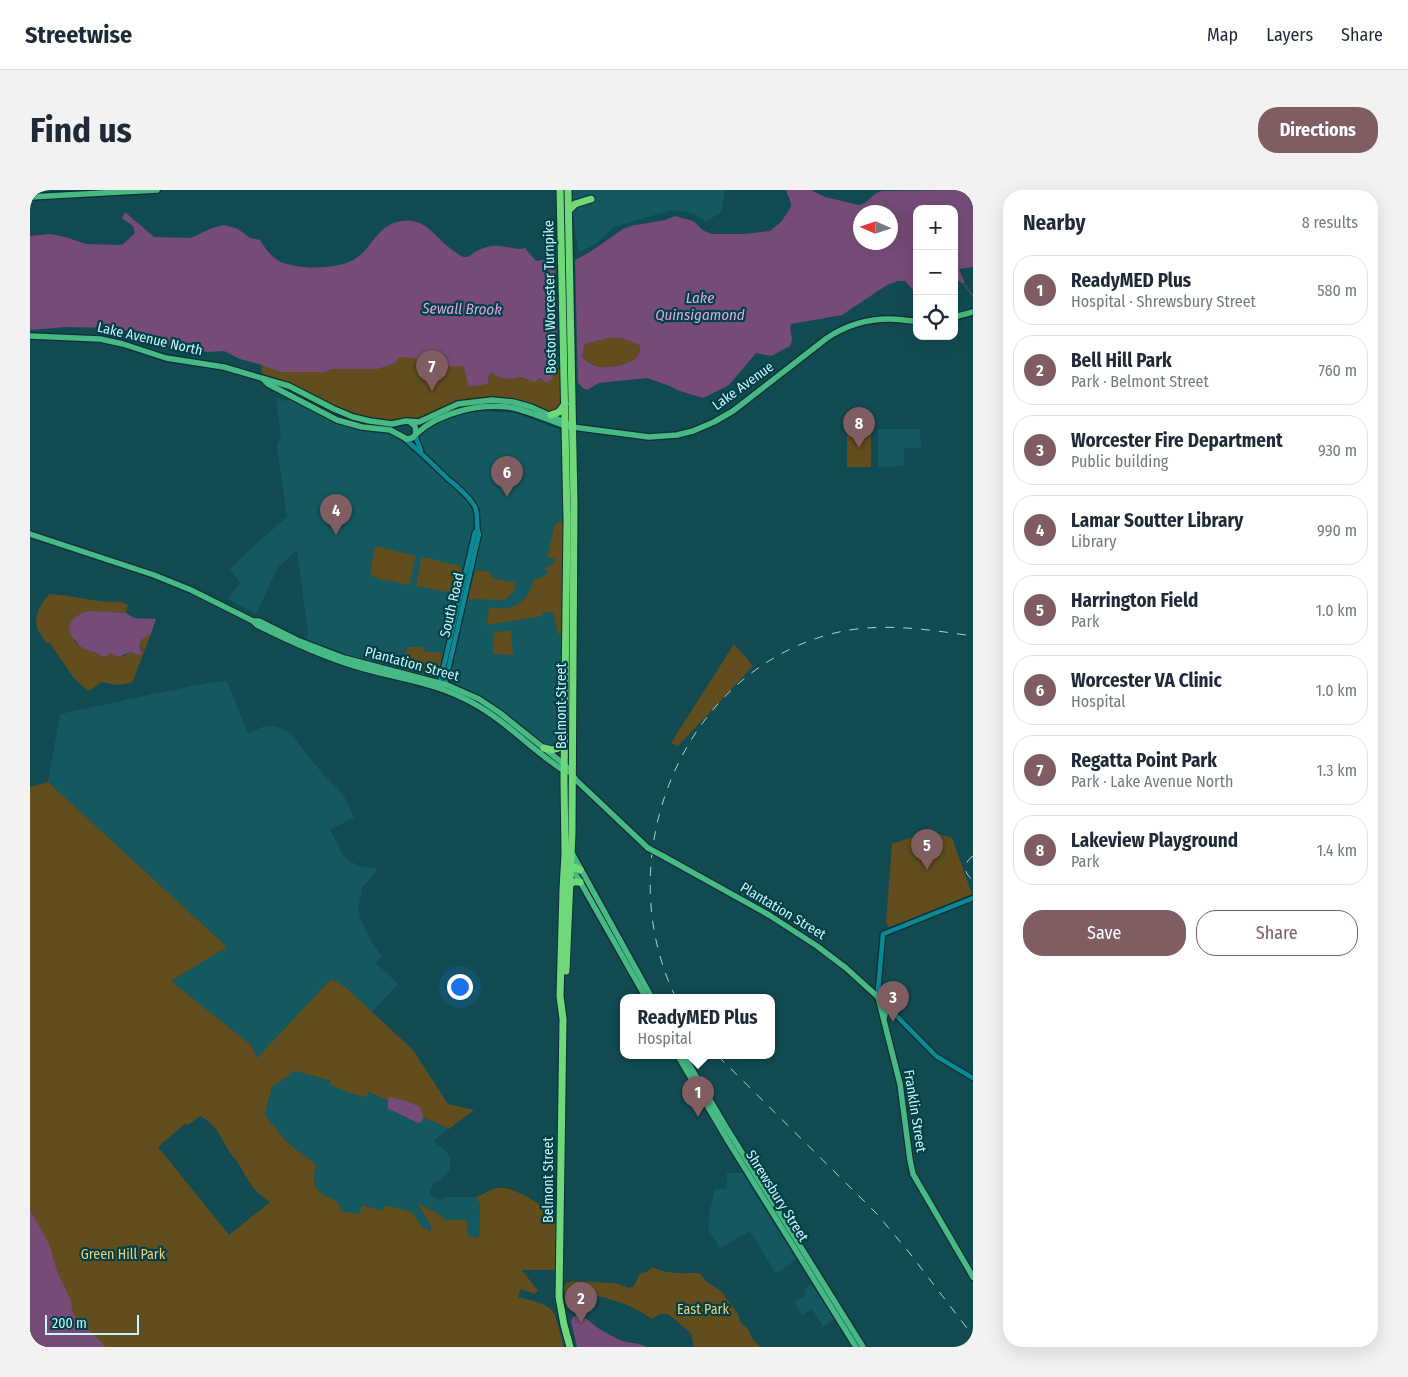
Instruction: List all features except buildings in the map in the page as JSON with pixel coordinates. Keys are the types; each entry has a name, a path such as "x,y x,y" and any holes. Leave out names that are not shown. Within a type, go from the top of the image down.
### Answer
{"highway":[{"name":"Boston Worcester Turnpike","path":"560,190 565,403"},
{"name":"Boston Worcester Turnpike","path":"568,190 573,400"},
{"path":"569,210 576,204 591,199"},
{"name":"Belmont Street","path":"568,854 564,768 568,424 573,400"},
{"path":"552,415 558,412 565,403"},
{"name":"Belmont Street","path":"565,403 574,510 572,775 560,996 562,1012 559,1298 570,1347"},
{"path":"544,748 555,750 560,746 562,692 566,684"},
{"path":"567,868 580,870"},
{"name":"Belmont Street","path":"562,1012 565,1001 569,887 567,868"},
{"path":"569,887 572,882 580,882"}],"main road":[{"path":"30,197 157,190"},
{"path":"958,316 973,312"},
{"name":"Lake Avenue","path":"568,424 606,432 647,437 677,435 693,431 733,411 827,338 841,330 880,319 913,321"},
{"name":"Lake Avenue North","path":"30,336 110,340 161,357 219,366 289,386 334,409 366,420 392,424 406,421 423,421 452,406 486,400 518,403 552,415 568,424"},
{"name":"Lake Avenue North","path":"263,380 333,418 365,427 390,430 403,438"},
{"path":"415,435 415,426 406,421 399,429 403,438 411,439 427,425 454,413 498,406 520,410 568,424"},
{"name":"Plantation Street","path":"30,534 154,575 191,590 253,621 259,621 297,640 354,661 442,686 485,703 544,748 648,848 778,920 825,951 878,997"},
{"name":"Plantation Street","path":"442,686 494,715 564,768"},
{"path":"568,854 580,870 650,994"},
{"path":"567,868 580,882 644,994"},
{"name":"Franklin Street","path":"878,997 900,1084 910,1160 914,1174 973,1277"},
{"path":"884,1018 886,1011 892,1010"},
{"name":"Shrewsbury Street","path":"680,1059 728,1141 856,1347"},
{"name":"Shrewsbury Street","path":"686,1059 863,1347"}],"street":[{"path":"365,427 366,420"},
{"name":"South Road","path":"415,435 418,446 423,454"},
{"name":"South Road","path":"403,438 423,454 471,501 477,513 477,531 479,534 442,686"},
{"name":"Franklin Street","path":"878,997 883,934 973,898"},
{"name":"Plantation Street","path":"878,997 936,1056 973,1078"}],"shaded area":[{"path":"573,190 725,190 721,212 706,222 695,214 672,210 614,227 596,244 580,252 573,213"},
{"path":"276,398 285,401 292,399 319,414 349,426 377,432 389,432 406,443 419,440 426,430 437,423 466,413 483,411 515,413 560,430 563,525 562,672 560,739 557,747 547,747 479,696 452,684 349,658 306,641 308,633 297,550 278,567 256,614 228,599 240,583 230,569 287,517 277,446 281,435"},
{"path":"878,429 920,429 921,448 904,448 904,466 878,467"},
{"path":"227,681 248,734 262,727 273,726 284,729 291,734 322,773 343,794 354,818 330,829 342,854 349,861 362,867 378,869 362,888 358,909 372,943 382,956 376,963 398,984 371,1013 331,979 257,1059 251,1045 171,981 227,947 48,782 60,714 206,683"},
{"path":"295,1071 366,1091 449,1129 433,1141 447,1152 450,1158 450,1169 439,1182 435,1182 430,1190 431,1195 438,1200 446,1197 476,1197 480,1204 479,1237 468,1236 467,1220 445,1220 437,1213 417,1204 431,1226 432,1231 423,1228 412,1212 385,1205 383,1211 362,1205 359,1214 341,1211 341,1207 322,1195 314,1181 316,1164 289,1144 265,1114 272,1087"},
{"path":"727,1173 742,1173 796,1259 776,1274 750,1231 720,1248 709,1231 710,1211 715,1189 725,1189 727,1187"},
{"path":"811,1284 834,1319 823,1327 812,1309 802,1315 794,1302 806,1295 804,1289"}],"green space":[{"path":"608,338 633,342 640,346 639,352 632,361 612,367 597,366 582,357 585,344"},
{"path":"399,356 418,358 436,365 461,366 464,368 467,386 470,387 489,381 489,374 491,372 511,379 522,377 536,381 541,378 546,383 555,368 560,367 565,403 551,415 508,401 463,403 423,421 398,423 366,420 306,394 263,380 261,364 280,372 378,369 395,362"},
{"path":"847,429 871,429 871,467 847,467"},
{"path":"558,522 564,522 563,633 558,634 553,612 542,613 543,616 487,625 489,607 506,608 520,603 528,594 534,579 541,578 546,574 548,571 545,569 548,565 553,566 555,559 547,557 555,525"},
{"path":"375,546 416,556 409,585 392,580 390,582 383,579 382,581 370,574"},
{"path":"423,557 460,566 462,573 461,579 457,582 459,586 456,594 416,586"},
{"path":"475,570 489,572 493,578 516,583 514,591 505,600 468,599"},
{"path":"49,594 128,605 126,613 89,611 70,627 73,639 76,642 98,655 110,653 124,656 131,652 138,655 142,650 139,644 141,639 151,634 132,683 115,685 102,682 87,690 73,677 50,643 47,643 38,630 36,618 40,607"},
{"path":"511,631 513,655 493,654 494,633"},
{"path":"734,644 753,666 678,746 671,743"},
{"path":"408,647 424,647 423,651 443,653 438,675 435,676 401,668"},
{"name":"Green Hill Park","path":"48,782 227,947 171,981 251,1045 257,1058 331,979 344,986 413,1050 448,1104 474,1110 449,1129 369,1092 365,1097 360,1096 330,1085 331,1081 295,1071 272,1087 265,1113 289,1144 316,1164 314,1179 317,1189 337,1202 341,1211 359,1214 362,1205 383,1211 385,1205 412,1212 423,1228 431,1231 431,1226 417,1203 437,1213 445,1220 467,1220 468,1236 479,1237 480,1204 476,1197 498,1188 505,1188 539,1204 556,1221 557,1270 522,1270 538,1291 534,1294 521,1289 518,1297 538,1302 554,1313 564,1347 30,1347 30,787","holes":["200,1116 218,1131 254,1188 270,1202 229,1235 158,1147 186,1123 188,1125"]},
{"path":"932,832 952,838 972,894 889,927 886,923 892,844"},
{"name":"East Park","path":"653,1267 669,1272 699,1273 707,1282 721,1291 737,1313 741,1323 748,1329 752,1338 760,1347 694,1347 691,1333 668,1314 660,1314 652,1319 612,1300 589,1295 569,1297 565,1294 564,1288 566,1283 572,1281 615,1283 629,1288 634,1286 640,1273 646,1272"}],"water":[{"name":"Lake Quinsigamond","path":"786,190 811,190 825,197 859,205 882,191 973,190 973,267 959,269 965,283 958,280 958,205 913,205 913,290 905,281 898,281 887,285 842,315 791,324 792,340 790,346 771,356 756,353 729,385 703,398 647,378 599,383 587,390 579,384 569,371 561,367 555,368 552,379 546,383 541,378 534,382 522,377 511,379 498,377 491,372 488,384 467,387 464,368 461,366 399,357 395,363 378,369 280,372 240,359 224,351 207,352 168,346 115,328 66,327 30,330 30,236 51,234 86,244 123,244 135,232 133,226 122,218 125,212 154,237 191,238 212,228 224,225 238,229 250,238 260,240 269,252 281,262 289,265 320,267 342,264 358,257 385,228 397,222 407,221 423,224 464,257 490,246 525,248 536,261 549,259 556,264 566,265 590,252 623,229 631,226 665,220 675,216 693,221 704,231 712,234 745,234 770,231 781,222 791,207","holes":["608,338 621,339 640,346 636,357 626,364 612,367 597,366 582,357 585,344"]},
{"path":"89,611 126,613 134,618 156,619 151,634 141,640 139,644 142,654 138,655 131,652 118,657 110,653 107,657 81,647 69,631 69,626 78,615"},
{"path":"389,1097 420,1107 423,1117 422,1122 418,1123 388,1109"},
{"path":"30,1210 49,1244 57,1271 71,1301 72,1310 76,1318 106,1347 30,1347"},
{"path":"578,1315 617,1338 646,1347 577,1347 571,1321 573,1317"}],"pier":[{"path":"575,257 578,387 575,382 571,260"},
{"path":"555,259 565,263 568,373 565,370 558,369"}],"waterway":[{"path":"963,283 973,296"}],"railway":[{"path":"675,994 657,945 650,890 655,835 670,782 696,733 731,691 775,657 827,635 864,628 882,627 918,629 973,636"},
{"path":"973,856 967,862 965,868 967,874 973,880"},
{"path":"721,1059 876,1213 908,1251 973,1336"}],"place":[{"name":"Regatta Point Park","path":"432,391"},
{"name":"Lakeview Playground","path":"859,448"},
{"name":"Worcester VA Clinic","path":"507,497"},
{"name":"Lamar Soutter Library","path":"336,535"},
{"name":"Harrington Field","path":"927,870"},
{"name":"Worcester Fire Department","path":"893,1022"},
{"name":"ReadyMED Plus","path":"698,1117"},
{"name":"Bell Hill Park","path":"581,1323"}],"water label":[{"name":"Sewall Brook","path":"462,309"}]}
